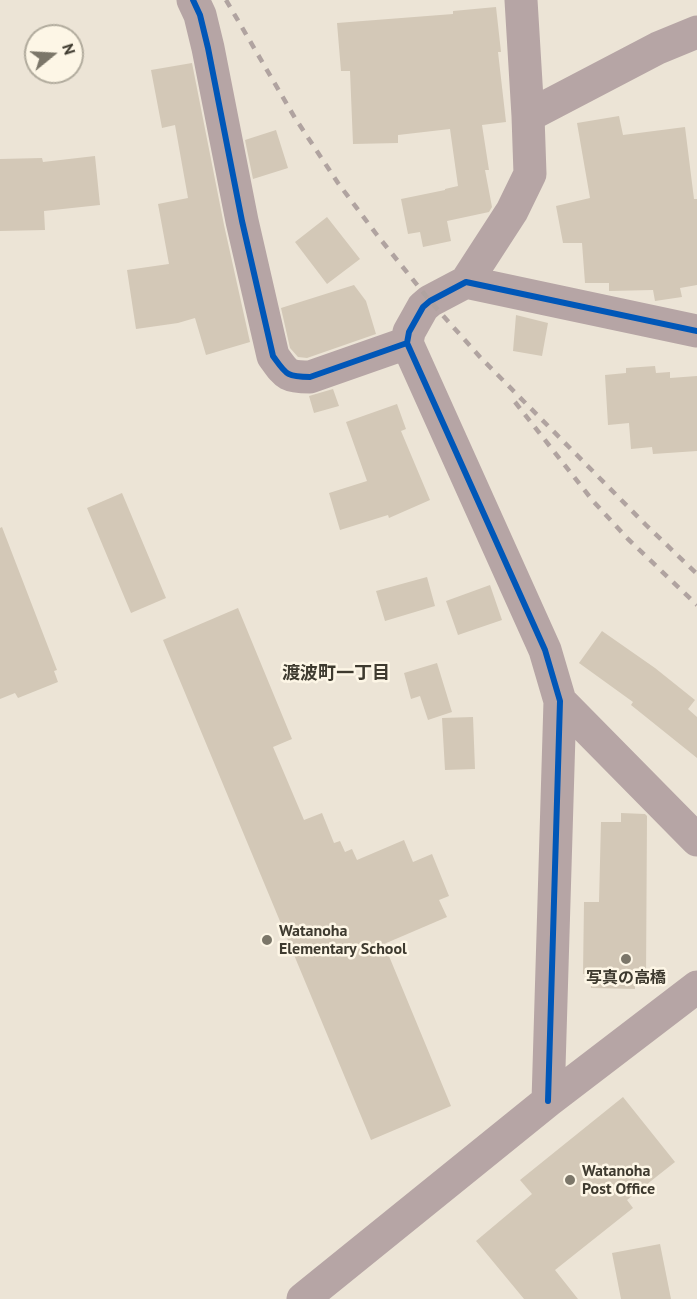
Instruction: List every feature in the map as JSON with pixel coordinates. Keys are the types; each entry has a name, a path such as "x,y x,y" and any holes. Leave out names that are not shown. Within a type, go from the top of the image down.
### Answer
{"street":[{"path":"193,0 200,15 208,48 242,221 273,356 285,373 297,377 310,377 407,343"},
{"path":"521,0 530,174 512,211 466,282 423,307 409,332 407,343 545,650 560,701 548,1101"},
{"path":"528,116 658,48 697,32"},
{"path":"466,282 697,331"},
{"path":"560,701 697,840"},
{"path":"303,1299 548,1101 697,987"}],"building":[{"path":"496,7 501,52 498,52 506,122 482,125 489,170 485,170 492,207 489,212 447,221 451,241 423,247 420,232 408,234 401,199 458,186 450,129 398,135 398,143 353,144 350,71 341,71 337,23 453,14 453,11"},
{"path":"192,63 250,342 206,355 195,318 136,329 127,270 169,264 158,204 188,198 175,125 162,128 151,70"},
{"path":"619,116 623,135 685,127 694,199 697,199 697,285 680,288 682,297 655,301 653,290 609,291 609,283 585,283 582,243 563,243 556,206 590,198 577,123"},
{"path":"276,130 288,168 253,179 245,140"},
{"path":"95,156 100,205 44,211 45,230 0,231 0,159 42,158 43,162"},
{"path":"327,217 360,259 327,284 295,242"},
{"path":"354,285 366,301 376,334 307,358 298,357 290,348 281,308"},
{"path":"516,315 548,323 542,356 513,351"},
{"path":"655,366 656,373 670,372 670,378 697,376 697,451 653,454 652,447 631,449 629,423 608,425 605,375 626,373 626,368"},
{"path":"333,389 339,406 314,413 309,396"},
{"path":"397,404 406,429 401,431 430,500 389,518 388,515 340,530 329,493 367,481 346,422"},
{"path":"122,493 166,598 131,613 87,508"},
{"path":"2,527 57,670 54,671 58,682 18,698 15,693 0,699 0,528"},
{"path":"427,577 435,606 385,621 376,591"},
{"path":"490,585 502,620 458,635 446,601"},
{"path":"238,608 292,739 273,747 304,820 322,813 334,843 340,841 345,852 352,849 357,860 404,840 413,862 432,854 449,896 439,900 447,917 384,944 451,1106 371,1140 163,640"},
{"path":"602,631 655,668 695,700 688,709 697,717 697,758 631,705 633,702 579,663"},
{"path":"437,663 452,712 428,720 420,696 411,699 404,673"},
{"path":"473,717 475,769 445,770 442,718"},
{"path":"621,813 647,816 646,980 635,980 635,989 591,988 591,975 583,974 584,902 599,902 601,822 621,822"},
{"path":"623,1097 675,1162 627,1200 633,1208 555,1270 578,1299 524,1299 476,1241 532,1194 520,1180"},
{"path":"660,1244 671,1299 621,1299 612,1253"}],"railway":[{"path":"226,0 295,118 338,183 430,301 480,357 697,574"},
{"path":"515,402 593,501 628,539 697,605"}],"cycle path":[{"path":"193,0 200,15 208,48 242,221 273,356 287,373 310,377 407,343"},
{"path":"548,1101 560,701 545,650 407,343 409,332 423,307 466,282 697,331"}],"place":[{"name":"Watanoha Elementary School","path":"267,940"},
{"name":"写真の高橋","path":"626,959"},
{"name":"Watanoha Post Office","path":"570,1180"}],"district":[{"name":"渡波町一丁目","path":"336,674"}]}
